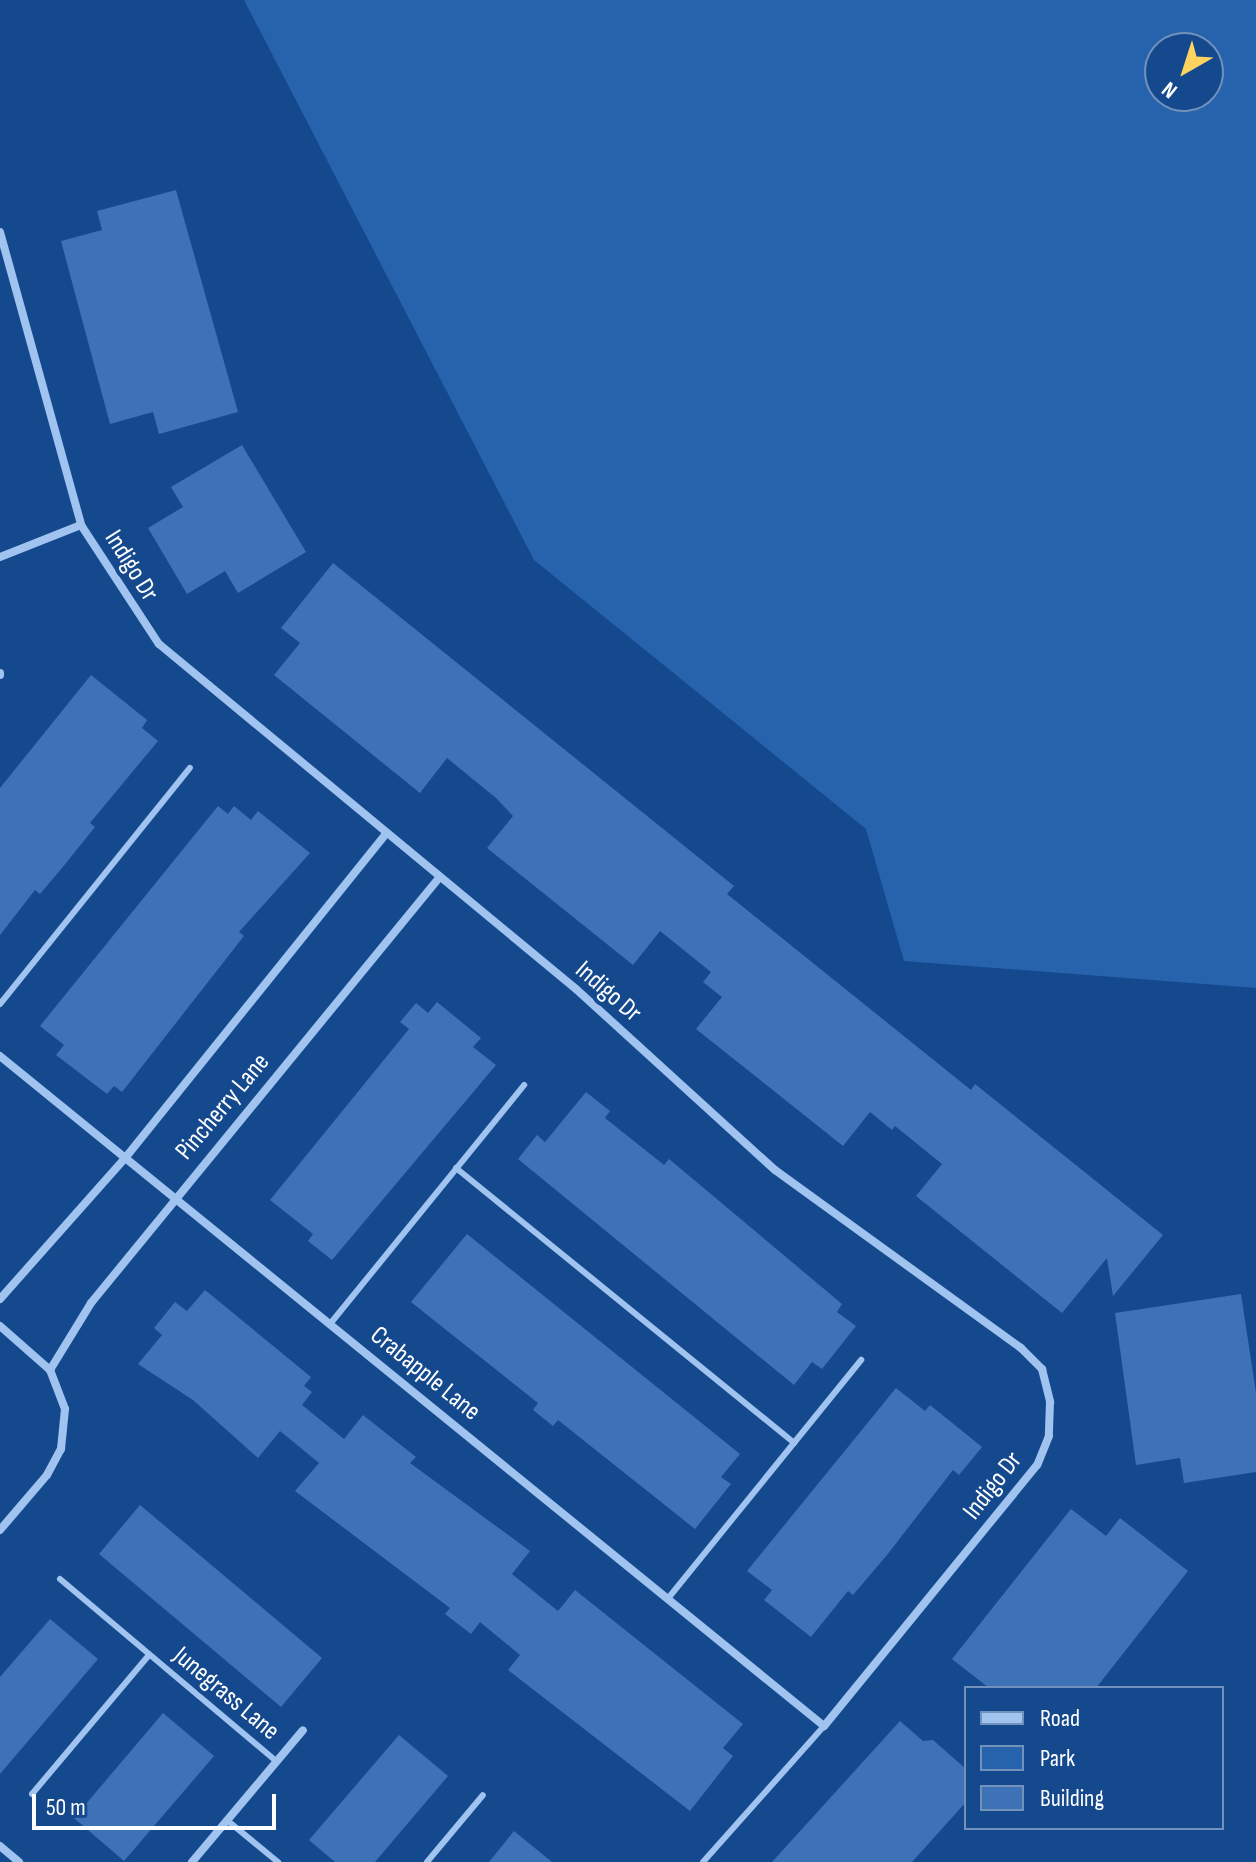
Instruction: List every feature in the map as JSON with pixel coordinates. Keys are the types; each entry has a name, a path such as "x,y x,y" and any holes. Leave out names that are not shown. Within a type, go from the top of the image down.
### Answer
{"street":[{"name":"Indigo Dr","path":"0,232 81,525 159,644 438,879 576,989 775,1170 938,1284 1042,1369 1050,1402 1049,1436 1037,1465 824,1726"},
{"path":"0,557 81,525"},
{"name":"Pincherry Lane","path":"0,1299 126,1157 385,835"},
{"name":"Pincherry Lane","path":"50,1370 91,1303 175,1195 438,879"},
{"name":"Crabapple Lane","path":"0,1056 670,1596 824,1726"},
{"path":"0,1326 50,1370 65,1409 61,1449 47,1475 0,1530"},
{"name":"Junegrass Lane","path":"192,1862 303,1730"},
{"path":"0,1846 19,1862"}],"lane":[{"path":"0,1004 190,768"},
{"path":"330,1324 524,1085"},
{"path":"456,1168 794,1443"},
{"path":"670,1596 861,1360"},
{"name":"Junegrass Lane","path":"60,1579 277,1763"},
{"name":"Junegrass Lane","path":"32,1794 149,1655"},
{"path":"703,1862 824,1726"},
{"path":"427,1862 483,1795"},
{"path":"228,1821 278,1862"}],"green space":[{"path":"244,0 1256,0 1256,988 904,961 866,829 534,560"}],"building":[{"path":"176,190 238,412 159,434 153,412 110,424 61,241 102,230 97,211"},
{"path":"242,445 306,552 238,593 225,571 187,594 148,528 183,507 171,487"},
{"path":"333,563 734,886 727,894 971,1090 975,1084 1163,1235 1113,1296 1107,1258 1062,1313 916,1196 942,1164 895,1126 892,1130 870,1112 843,1146 696,1029 722,997 703,982 711,972 660,931 633,965 487,848 513,816 447,758 420,793 274,675 300,643 281,628"},
{"path":"91,675 147,720 142,728 158,741 90,823 95,827 62,868 40,894 35,890 0,935 0,788"},
{"path":"218,806 228,814 234,806 251,820 258,811 310,853 239,932 244,936 122,1092 114,1086 107,1094 56,1055 64,1045 40,1026"},
{"path":"437,1002 481,1038 473,1047 496,1065 332,1260 308,1241 313,1234 270,1200 409,1029 400,1022 416,1003 428,1013"},
{"path":"586,1092 610,1111 605,1118 664,1165 669,1159 842,1304 837,1312 856,1326 822,1369 812,1362 794,1385 518,1159 537,1135 545,1142"},
{"path":"467,1234 740,1454 721,1477 731,1484 695,1529 558,1420 553,1426 533,1410 538,1403 411,1302"},
{"path":"205,1290 311,1377 304,1386 312,1392 302,1405 344,1439 363,1415 416,1457 410,1463 530,1551 512,1574 558,1611 575,1590 743,1724 723,1748 733,1756 690,1811 508,1670 520,1655 480,1622 471,1634 445,1614 450,1608 295,1491 319,1463 280,1431 258,1458 193,1400 138,1364 162,1335 154,1328 175,1302 187,1311"},
{"path":"1241,1294 1256,1393 1256,1472 1184,1483 1180,1458 1136,1465 1115,1313"},
{"path":"896,1388 925,1411 930,1405 982,1447 959,1475 953,1470 853,1595 848,1591 811,1637 764,1600 772,1590 747,1571"},
{"path":"140,1505 322,1658 281,1707 99,1554"},
{"path":"1071,1509 1106,1536 1120,1518 1188,1571 1098,1686 986,1686 952,1659"},
{"path":"50,1619 98,1659 0,1774 0,1677"},
{"path":"163,1713 214,1756 124,1861 74,1818"},
{"path":"900,1721 923,1741 933,1740 964,1767 964,1804 912,1862 772,1862"},
{"path":"399,1735 448,1776 375,1862 335,1862 309,1840"},
{"path":"514,1831 552,1862 489,1862"}]}
